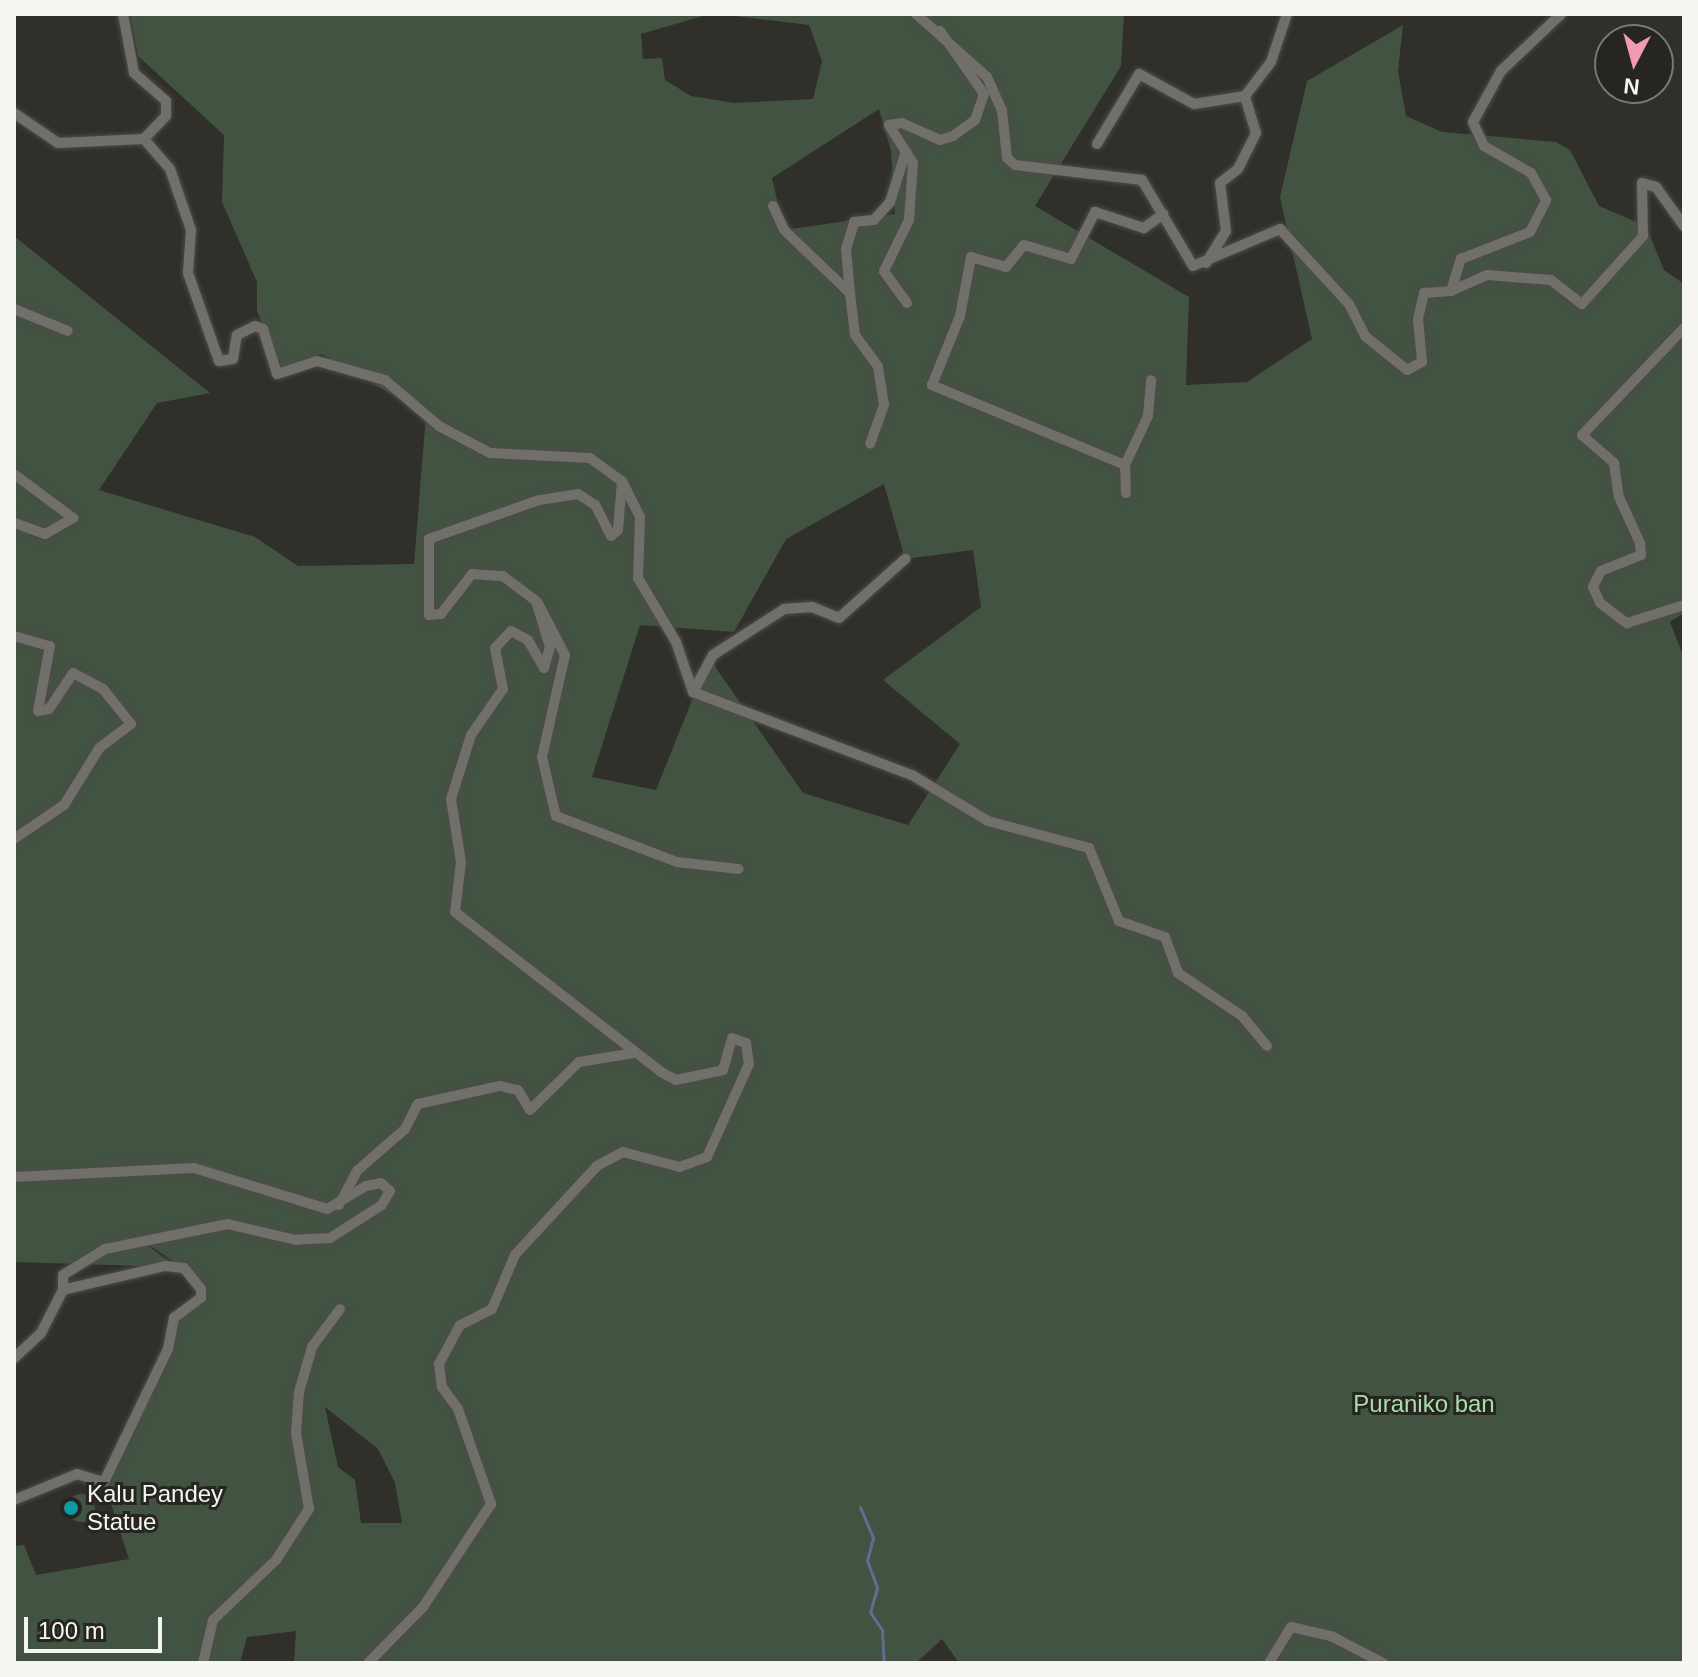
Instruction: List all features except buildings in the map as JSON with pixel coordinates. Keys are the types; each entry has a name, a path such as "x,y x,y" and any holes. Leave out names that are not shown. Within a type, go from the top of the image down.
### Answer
{"street":[{"path":"14,113 58,143 144,139 169,110 134,73 123,14"},
{"path":"916,14 941,29 987,77 1015,165 1134,176 1163,214 1193,266 1205,265 1245,238 1280,229 1349,304 1365,336 1407,370 1422,362 1418,319 1424,293 1451,291 1487,275 1551,280 1582,304 1643,236 1642,183 1656,187 1684,226"},
{"path":"1097,144 1139,74 1194,104 1245,96 1271,62 1287,14"},
{"path":"1451,291 1461,259 1530,232 1546,200 1531,173 1484,146 1473,122 1501,71 1561,14"},
{"path":"907,303 884,271 909,220 913,163 889,125 902,123 940,140 953,136 975,120 984,94 941,29"},
{"path":"1205,265 1226,231 1220,183 1238,169 1256,133 1245,96"},
{"path":"144,139 170,169 191,230 188,273 219,361 233,359 237,335 255,326 277,374 322,361 385,380 439,426 490,453 590,458 622,481 640,517 638,578 676,642 693,692"},
{"path":"870,444 884,405 878,367 855,335 846,249 854,222 874,220 890,202 906,151"},
{"path":"773,206 784,230 850,293"},
{"path":"1125,465 932,385 960,316 971,257 1006,267 1024,245 1071,259 1095,212 1144,228 1163,214"},
{"path":"14,309 68,331"},
{"path":"1684,328 1582,435 1614,463 1619,497 1640,543 1641,555 1601,571 1593,587 1600,603 1627,623 1684,605"},
{"path":"1126,493 1125,465 1148,416 1151,380"},
{"path":"14,474 73,518 45,534 14,523"},
{"path":"622,481 618,530 611,536 595,505 578,494 539,500 429,539 429,615 441,614 479,571 516,581 536,601 565,655 543,750 556,816 677,862 739,869"},
{"path":"693,692 713,655 784,609 812,607 839,618 905,559"},
{"path":"368,1663 423,1607 491,1504 458,1409 442,1387 439,1364 460,1325 492,1309 515,1255 597,1166 623,1152 680,1167 707,1157 749,1064 741,1037 732,1038 723,1070 705,1078 676,1080 634,1053 455,912 461,862 451,799 461,757 503,689 495,648 505,633 528,640 539,665 548,665 536,601"},
{"path":"14,636 50,646 38,711 49,709 73,673 103,689 131,724 100,747 64,805 14,839"},
{"path":"693,692 912,775 988,821 1089,848 1119,921 1165,937 1178,973 1242,1016 1267,1046"},
{"path":"339,1207 358,1170 405,1129 418,1104 500,1086 518,1090 530,1110 579,1062 634,1053"},
{"path":"14,1177 194,1168 277,1198 339,1207 366,1186 381,1183 390,1191 341,1235 296,1240 228,1224 145,1236 76,1263 63,1275 63,1290 41,1333 14,1358"},
{"path":"14,1500 77,1474 104,1482 168,1349 174,1318 201,1298 201,1289 184,1268 165,1266 63,1290"},
{"path":"203,1663 213,1620 276,1560 309,1509 296,1433 299,1392 312,1347 340,1309"},
{"path":"1269,1663 1291,1627 1331,1636 1383,1663"}],"green space":[{"name":"Puraniko ban","path":"130,14 710,14 641,34 643,59 662,58 665,80 691,96 734,103 813,99 822,61 809,25 718,14 1124,14 1121,66 1035,206 1189,297 1186,385 1247,382 1312,339 1280,197 1307,81 1403,25 1398,71 1406,116 1442,132 1556,142 1570,150 1599,206 1646,226 1664,270 1684,284 1684,613 1670,622 1684,658 1684,1663 959,1663 942,1639 916,1663 294,1663 296,1631 247,1637 240,1663 14,1663 14,1546 24,1545 36,1575 129,1559 104,1482 168,1349 174,1318 201,1298 197,1277 122,1227 177,1267 14,1262 14,236 210,393 157,403 99,490 255,537 298,566 414,564 426,414 322,354 281,367 257,311 257,282 222,202 224,135 138,56","holes":["879,109 891,151 895,214 784,230 772,178","884,484 905,559 973,550 981,607 883,680 960,744 908,825 803,793 709,658 656,790 592,777 640,625 734,632 786,539","325,1407 378,1449 395,1483 402,1523 361,1523 355,1480 338,1467"]},
{"path":"81,1494 91,1498 95,1508 91,1518 81,1522 71,1518 67,1508 71,1498"}],"waterway":[{"path":"860,1507 873,1538 867,1560 877,1588 870,1612 882,1630 884,1663"}],"place":[{"name":"Kalu Pandey Statue","path":"71,1508"}]}
